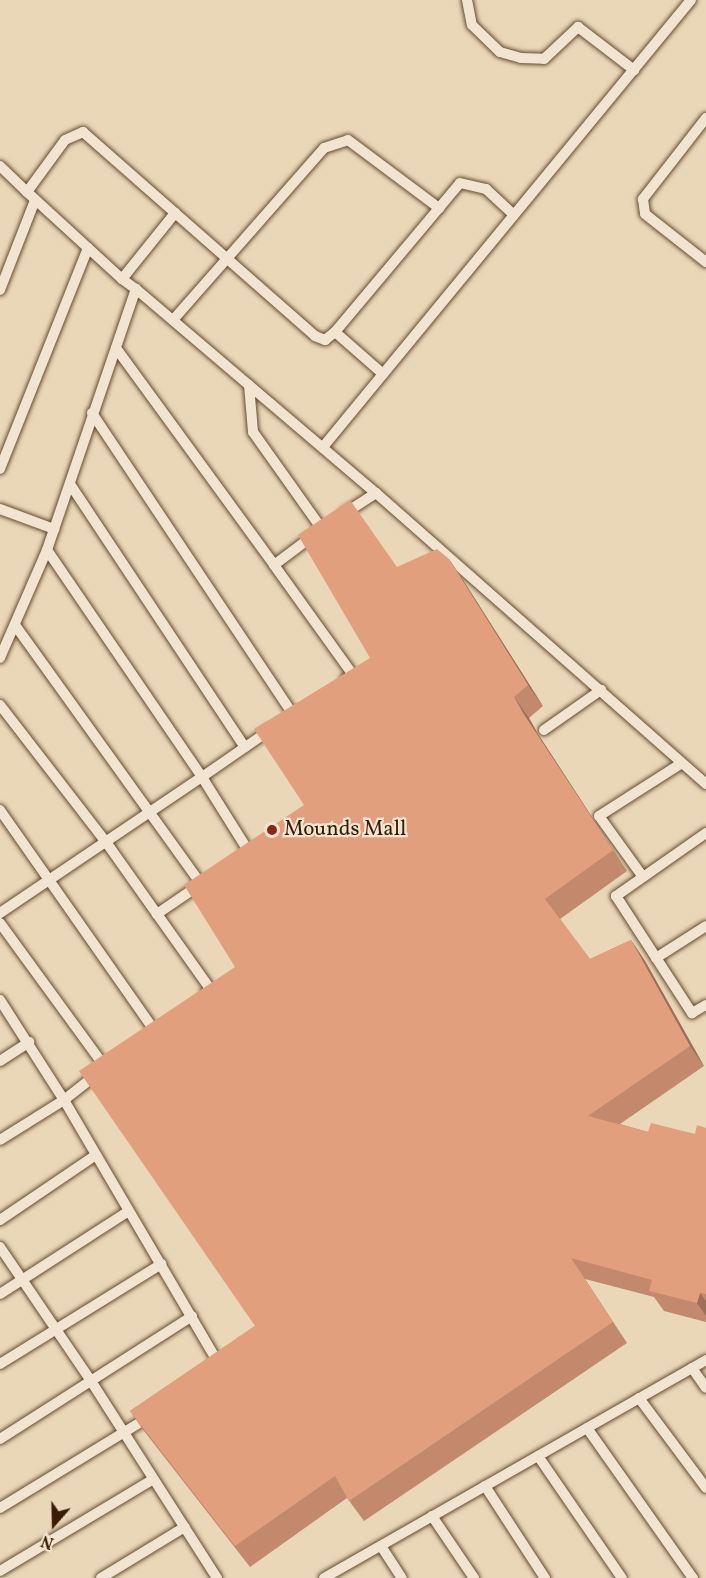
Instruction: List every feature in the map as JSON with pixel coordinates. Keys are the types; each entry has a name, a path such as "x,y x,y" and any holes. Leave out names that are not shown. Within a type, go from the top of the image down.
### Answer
{"lane":[{"path":"467,0 472,25 500,52 521,58 544,59 578,27 633,70"},
{"path":"323,447 691,0"},
{"path":"706,118 643,199 645,214 706,262"},
{"path":"0,290 31,196 65,140 83,132 315,336 325,340 335,332 460,183 486,189 514,215"},
{"path":"173,320 324,148 348,140 440,208"},
{"path":"0,166 122,279 323,447 706,784"},
{"path":"122,279 175,213"},
{"path":"0,469 88,248"},
{"path":"0,658 47,550 136,289"},
{"path":"335,332 383,374"},
{"path":"116,348 353,675 333,688"},
{"path":"249,385 253,432 322,529"},
{"path":"92,413 293,714"},
{"path":"70,484 245,747"},
{"path":"274,566 322,529 376,493"},
{"path":"0,509 54,529"},
{"path":"47,550 202,777 249,852 230,865"},
{"path":"15,625 151,811 206,881 157,914"},
{"path":"544,730 601,690"},
{"path":"0,705 106,842 211,990 192,1003"},
{"path":"0,913 303,708"},
{"path":"643,877 599,816 682,764"},
{"path":"0,810 155,1030"},
{"path":"706,833 616,896 692,1013 706,1005"},
{"path":"0,924 109,1064 64,1100 0,1140"},
{"path":"656,958 706,926"},
{"path":"0,1000 64,1100 221,1367 212,1374"},
{"path":"0,1061 29,1042"},
{"path":"0,1220 96,1155"},
{"path":"0,1294 129,1211"},
{"path":"0,1247 126,1434 217,1578"},
{"path":"0,1364 161,1264"},
{"path":"0,1439 192,1316"},
{"path":"328,1577 706,1360"},
{"path":"692,1368 706,1388"},
{"path":"639,1398 706,1488"},
{"path":"0,1508 126,1434 164,1407"},
{"path":"587,1428 693,1578"},
{"path":"537,1456 622,1578"},
{"path":"0,1571 154,1479"},
{"path":"485,1486 546,1578"},
{"path":"432,1516 474,1578"},
{"path":"101,1578 185,1527"},
{"path":"381,1546 402,1578"}],"building":[{"path":"350,500 397,567 437,549 449,559 528,685 514,697 523,713 613,850 545,899 590,959 631,940 690,1046 588,1116 648,1132 651,1123 695,1134 697,1125 706,1128 706,1294 700,1293 697,1303 649,1291 652,1280 571,1258 613,1322 349,1501 335,1476 235,1546 130,1411 255,1326 79,1071 235,967 184,885 304,805 254,729 370,658 298,535"}],"place":[{"name":"Mounds Mall","path":"272,830"}]}
